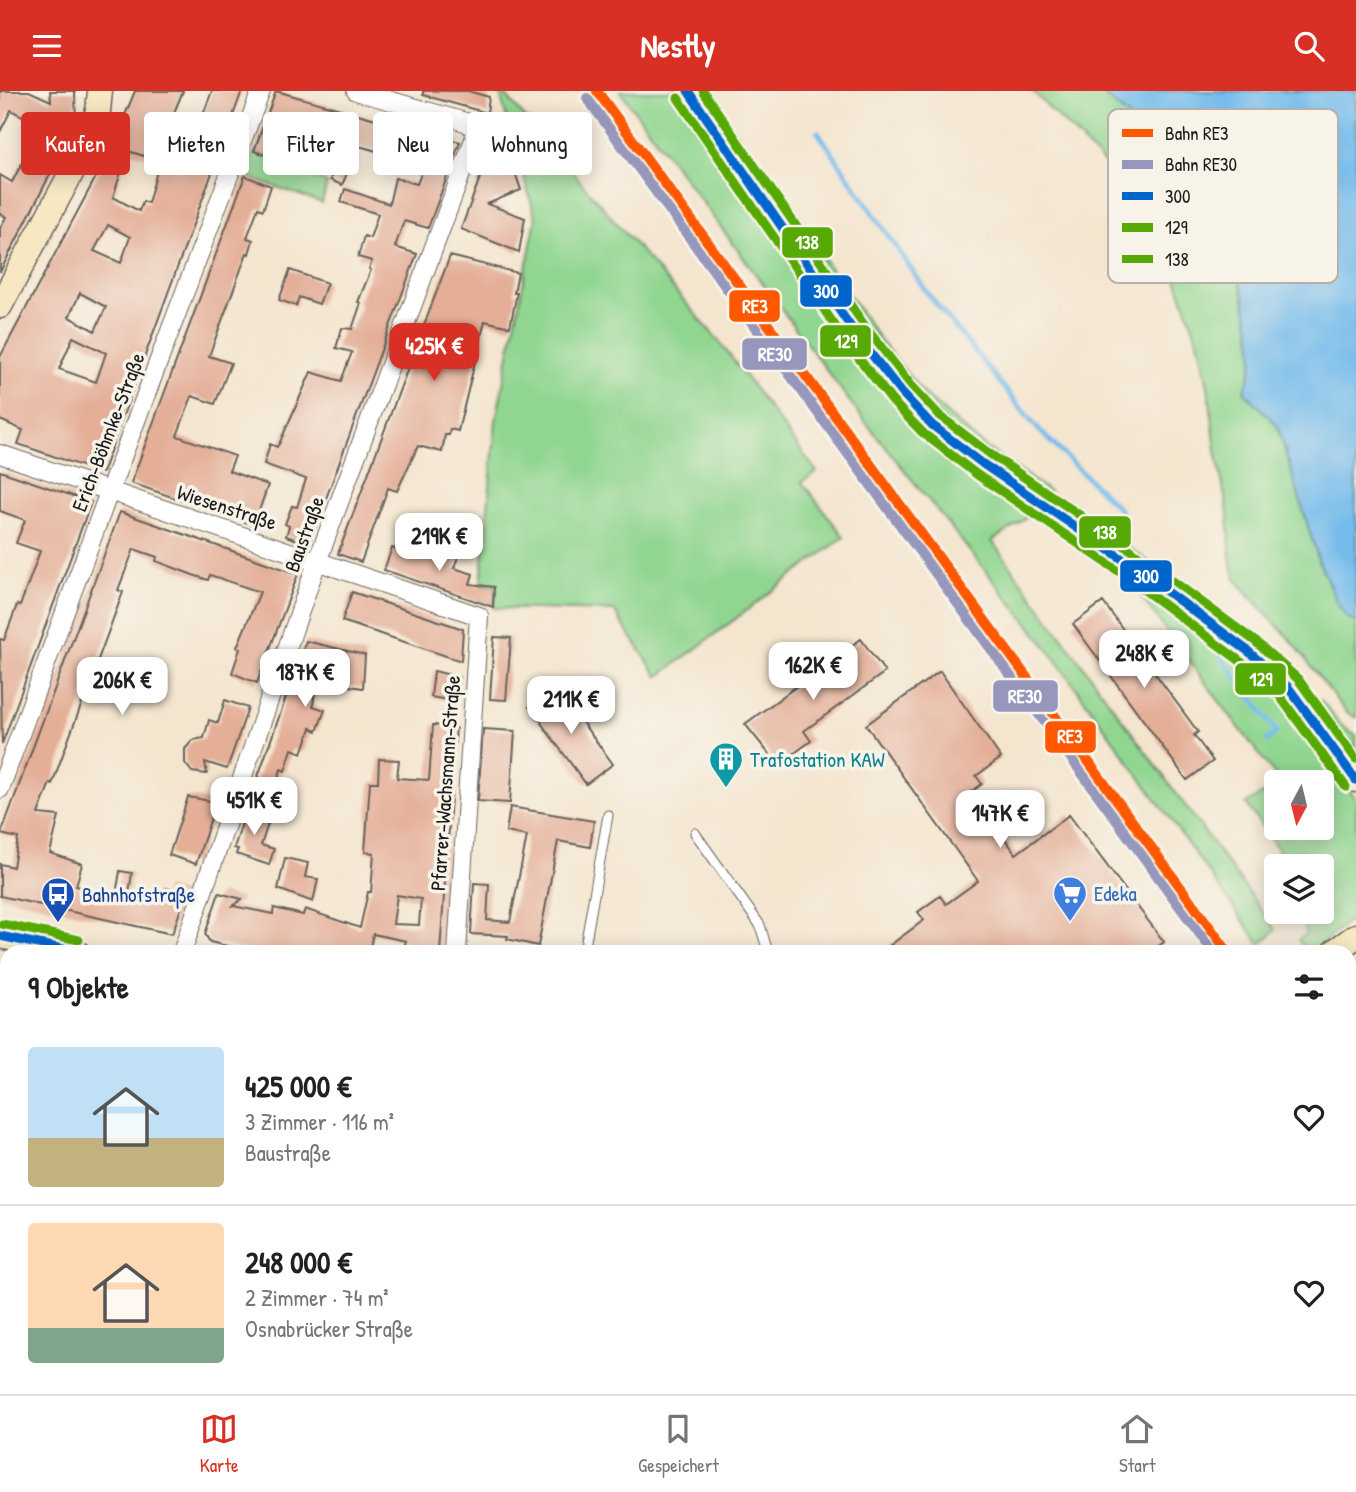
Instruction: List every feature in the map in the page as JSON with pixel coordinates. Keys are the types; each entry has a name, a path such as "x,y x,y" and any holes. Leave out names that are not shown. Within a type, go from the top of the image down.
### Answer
{"main road":[{"path":"0,306 83,151 98,111 100,91"},
{"path":"688,91 863,344 932,425 1248,651 1294,695 1356,780"},
{"path":"0,936 43,945"}],"street":[{"name":"Erich-Böhmke-Straße","path":"0,789 261,91"},
{"name":"Baustraße","path":"184,945 317,562 476,134 469,123 356,91"},
{"name":"Wiesenstraße","path":"0,454 479,617"},
{"name":"Pfarrer-Wachsmann-Straße","path":"457,945 479,617"}],"lane":[{"path":"585,945 608,815"},
{"path":"695,833 760,925 766,945"}],"green space":[{"path":"499,91 502,91 520,112 505,112"},
{"path":"620,91 678,91 864,361 1046,517 1047,525 1031,515 992,541 1264,914 1264,924 1272,924 1276,930 1260,944 1040,638 859,414"},
{"path":"1032,91 1356,91 1356,718 1345,711 1295,645 1237,581 1231,565 1228,513 1208,386 1199,344 1178,283 1338,283 1338,109 1108,109 1108,168"},
{"path":"715,103 883,344 925,395 979,442 1152,564 1150,570 959,436 904,382 711,112"},
{"path":"254,151 263,155 263,175 309,175 327,183 322,203 245,176 249,175"},
{"path":"523,175 575,175 718,340 817,472 802,482 844,537 658,677 614,611 494,608 496,586 481,584 496,420 536,219"},
{"path":"1069,540 1077,540 1237,654 1286,701 1356,799 1356,915 1321,945 1302,945 1298,940 1306,934 1303,924 1334,924 1334,854 1281,854 1272,840 1334,840 1334,770 1271,770 1129,581"},
{"path":"1321,700 1340,724 1356,736 1356,759 1314,706"},
{"path":"1264,793 1264,829 1246,804"}],"water":[{"path":"1099,91 1356,91 1356,623 1347,617 1337,603 1319,562 1277,425 1244,391 1252,369 1253,344 1240,283 1338,283 1338,109 1120,109"}],"building":[{"path":"0,91 29,91 51,101 50,91 75,91 76,112 21,112 21,115 11,110 0,132"},
{"path":"135,91 183,91 174,112 144,112 144,156 130,152 130,112 126,112"},
{"path":"212,91 242,91 234,112 204,112"},
{"path":"276,91 351,112 268,112"},
{"path":"423,91 468,91 489,97 487,112 483,112 423,95"},
{"path":"359,114 373,118 373,150 359,146"},
{"path":"263,126 263,154 254,151"},
{"path":"453,140 460,142 453,161"},
{"path":"21,165 21,175 50,175 0,272 0,228 6,217 0,214 0,175 12,182"},
{"path":"97,175 120,175 113,197 139,211 143,201 148,203 156,175 211,175 102,473 18,444 23,430 0,420 0,357","holes":["108,225 130,237 121,263 94,251","80,293 106,307 95,331 69,317","73,337 106,353 96,382 59,369"]},
{"path":"332,175 346,175 342,185 330,180"},
{"path":"420,175 448,175 428,228 404,221 395,247 417,254 309,544 286,536 289,526 285,524 292,506 297,507 306,479 264,464 270,444 277,447 280,442 311,372 341,381 352,352 336,348 342,328 352,329 361,303 358,302 372,261 358,257 364,236 370,238 378,214 341,202 345,189 389,204 395,178 417,184"},
{"path":"481,175 516,175 521,190 487,204 525,218 519,252 461,229"},
{"path":"245,176 271,186 263,210 258,208 247,238 253,240 249,254 247,253 209,356 231,363 215,404 192,396 177,436 235,456 229,471 268,485 254,525 131,483"},
{"path":"450,256 518,273 510,327 485,321 458,431 450,429 449,435 445,435 442,452 418,446 397,491 388,488 361,562 338,554"},
{"path":"290,270 327,283 319,304 299,297 296,306 279,300"},
{"path":"0,471 91,502 2,744 0,639 4,640 17,605 20,606 40,551 16,543 25,520 0,511"},
{"path":"120,512 298,574 257,683 232,673 240,649 237,647 260,592 210,575 208,580 193,575 156,561 157,557 134,549 118,590 123,592 52,784 50,783 38,814 59,816 50,853 82,864 76,886 116,895 120,871 132,873 129,893 162,900 166,888 186,894 172,934 0,896 0,864 13,867 18,838 1,834"},
{"path":"422,545 438,550 440,546 457,552 454,568 473,574 470,584 494,587 493,607 384,570 392,548 419,556"},
{"path":"352,592 463,629 461,661 342,621"},
{"path":"1103,602 1198,732 1194,735 1213,761 1187,780 1073,624"},
{"path":"494,637 511,638 506,700 490,699"},
{"path":"861,639 885,672 804,731 811,741 778,765 745,724"},
{"path":"306,641 365,655 363,688 316,681 313,706 325,710 317,731 311,728 302,753 292,749 285,771 281,769 270,808 250,799"},
{"path":"434,671 459,677 458,702 431,697"},
{"path":"940,671 1001,758 976,776 982,784 971,792 1016,854 1069,815 1164,942 1160,945 890,945 924,920 918,912 940,896 946,904 978,881 866,725"},
{"path":"556,687 613,764 586,784 541,723 542,720 538,719 529,707"},
{"path":"225,700 248,708 227,769 205,762 207,774 192,772 185,763 185,749 193,740 204,738 209,720 218,723"},
{"path":"433,725 456,727 440,945 405,945 406,941 373,934 371,945 223,945 210,942 205,934 219,893 242,899 233,906 273,914 274,908 303,915 305,909 360,928 368,892 371,892 374,853 365,852 370,782 378,782 379,759 399,760 397,778 429,780","holes":["397,895 421,899 419,925 393,924"]},
{"path":"483,729 515,731 510,803 478,801"},
{"path":"188,797 216,802 196,864 169,855"},
{"path":"510,807 594,821 590,847 558,841 538,945 507,939 508,936 471,934 474,883 489,884 487,920 510,922 527,836 506,832"},
{"path":"247,808 272,812 261,845 274,849 269,865 236,854 238,849 234,848"},
{"path":"285,858 308,863 305,877 318,879 313,902 278,889"}],"waterway":[{"path":"818,132 928,294 1036,427 1121,511"},
{"path":"1177,617 1215,648 1277,732 1267,740"}],"rail line":[{"name":"RE3","path":"597,91 1223,945"},
{"name":"RE30","path":"587,98 1208,945"}],"transit line":[{"name":"300","path":"688,91 857,336 902,393 932,425 1248,651 1288,687 1356,780"},
{"name":"138","path":"703,91 867,329 911,385 940,416 990,454 1131,550 1256,642 1298,679 1356,759"},
{"name":"129","path":"678,98 847,343 892,401 923,433 976,474 1117,570 1240,661 1279,695 1346,787"},
{"name":"138","path":"2,924 79,940"},
{"name":"300","path":"0,936 43,945"}],"place":[{"name":"Trafostation KAW","path":"726,789"},
{"name":"Edeka","path":"1070,923"},
{"name":"Bahnhofstraße","path":"58,924"}]}
